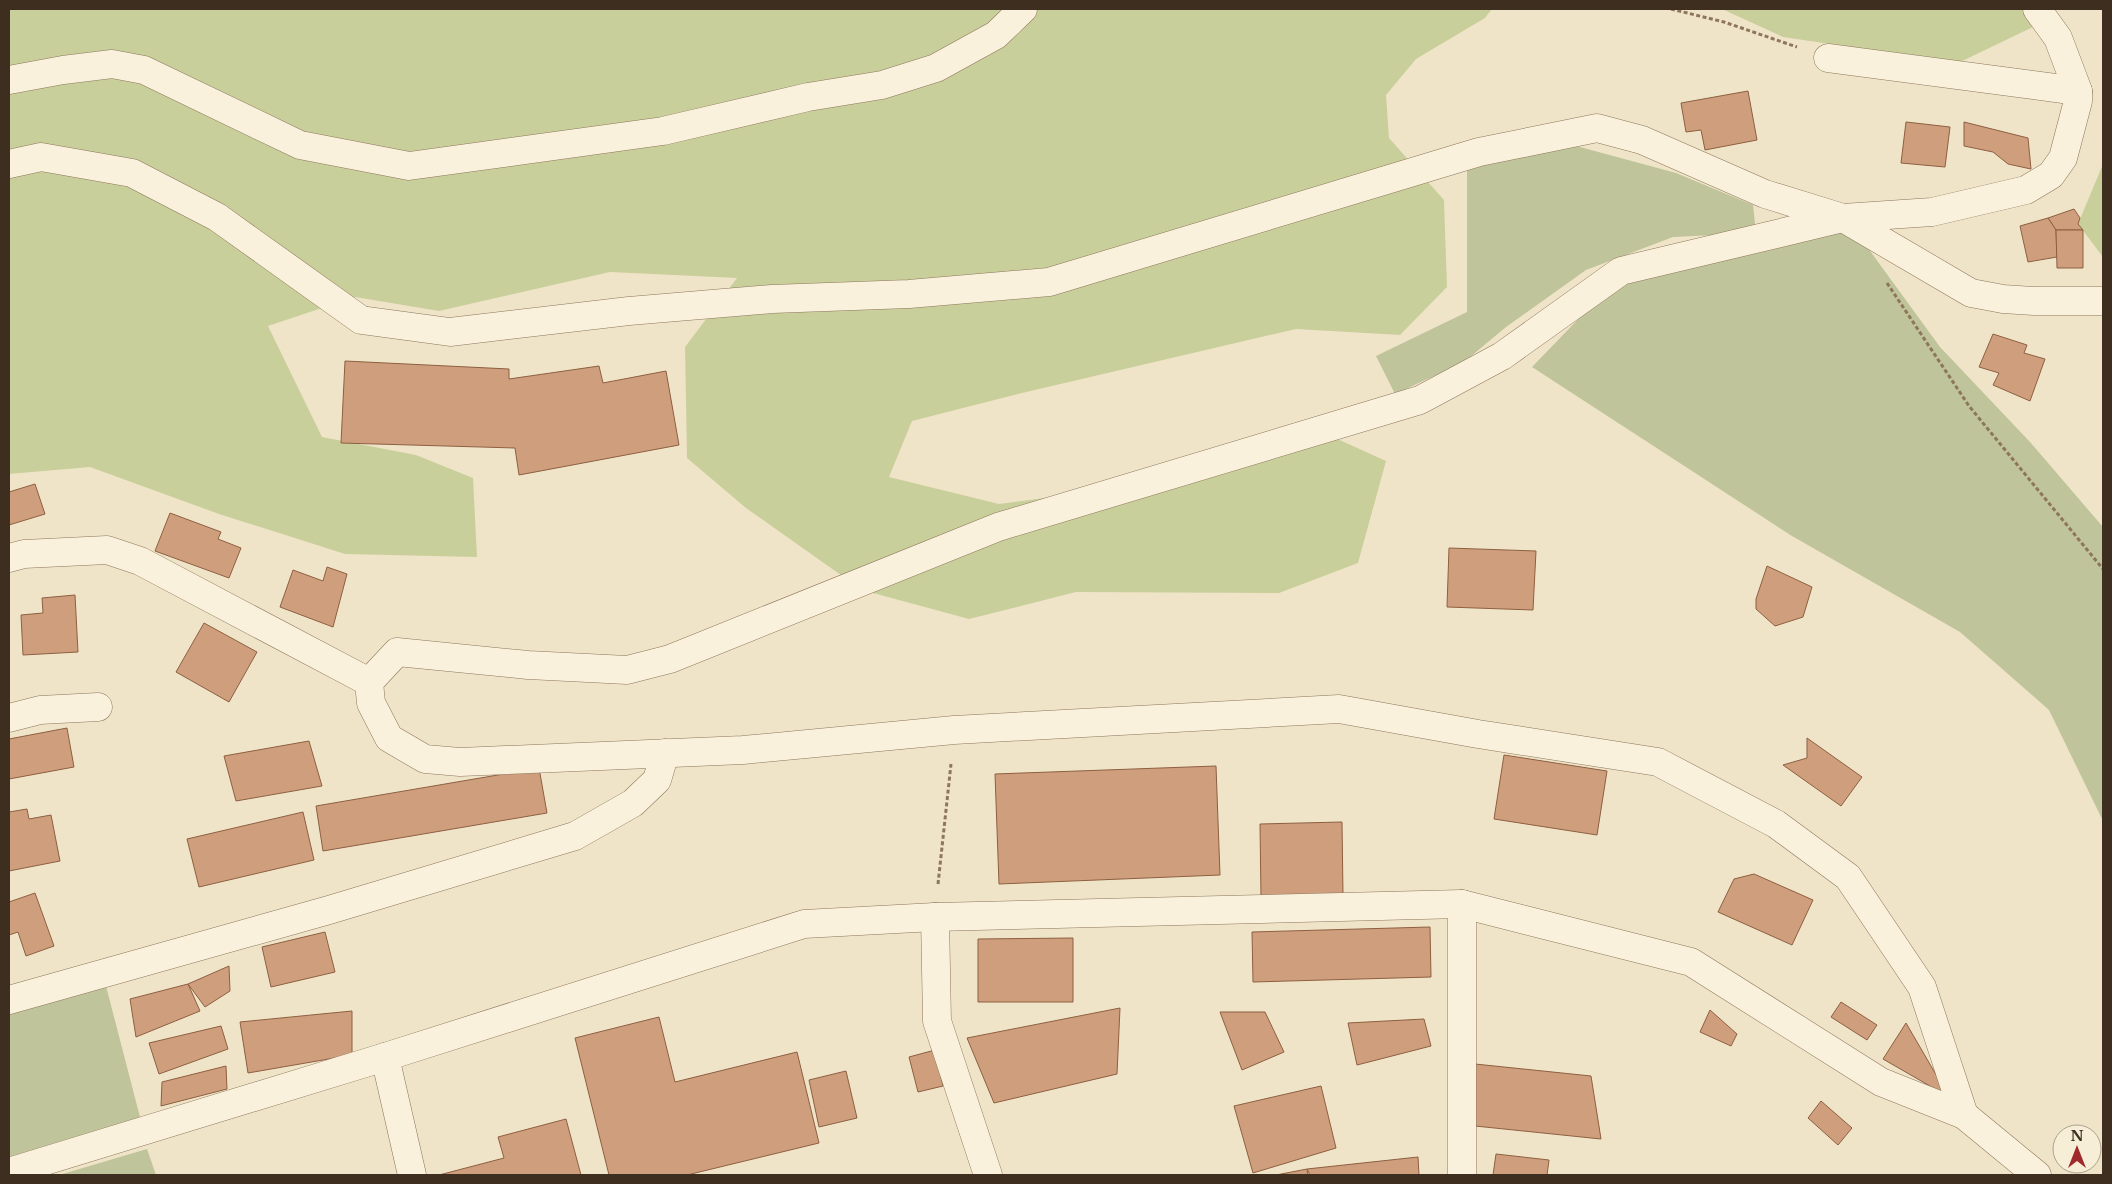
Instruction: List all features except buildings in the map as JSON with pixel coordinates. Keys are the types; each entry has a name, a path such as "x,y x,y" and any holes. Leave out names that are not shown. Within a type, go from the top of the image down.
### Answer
{"street":[{"path":"9,80 63,70 112,64 144,70 300,145 409,166 663,131 808,97 882,85 936,68 996,35 1023,9"},
{"path":"1964,1115 1922,987 1848,877 1776,824 1658,762 1478,734 1339,708 954,730 743,750 460,762 425,759 389,738 371,703 369,682 397,652 528,665 627,670 670,659 998,527 1420,400 1502,356 1621,271 1843,218 1932,212 2026,190 2051,175 2063,158 2078,101 2078,91 2058,38 2037,9"},
{"path":"1828,58 2078,91"},
{"path":"9,164 41,157 132,174 217,217 361,320 450,332 629,311 762,300 909,294 1049,282 1479,152 1597,128 1642,140 1766,194 1843,218 1971,293 2003,299 2034,301 2103,301"},
{"path":"9,558 24,554 107,550 140,561 369,682"},
{"path":"9,718 40,710 98,707"},
{"path":"9,1000 329,910 575,836 633,803 656,780 665,754"},
{"path":"1462,904 1462,1175"},
{"path":"9,1172 386,1057 804,924 935,917 1462,904 1690,962 1881,1082 1964,1115 2037,1175"},
{"path":"935,917 937,1021 988,1175"},
{"path":"386,1057 412,1175"}],"path":[{"path":"1671,9 1724,22 1828,58"},
{"path":"1881,276 1969,406 2103,569"},
{"path":"935,917 954,730"}],"green space":[{"path":"9,9 1492,9 1485,18 1416,59 1386,95 1389,138 1444,200 1447,287 1400,335 1296,329 1022,393 912,421 889,477 999,504 1225,474 1333,437 1386,461 1358,563 1279,593 1076,592 969,619 862,590 746,508 687,458 685,347 737,278 610,272 439,311 355,297 268,326 322,437 416,455 473,478 477,557 345,554 219,514 90,467 9,474"},
{"path":"1722,9 2036,9 2033,27 1958,63 1783,37"},
{"path":"1569,144 1676,173 1753,205 1756,233 1673,237 1586,270 1506,327 1464,362 1395,394 1376,356 1467,312 1467,167"},
{"path":"2103,164 2103,257 2078,224"},
{"path":"1838,227 1865,244 1940,347 2030,442 2103,527 2103,821 2049,710 1960,632 1792,536 1532,367 1588,309 1627,283"},
{"path":"106,986 140,1117 9,1161 9,1014"},
{"path":"147,1149 156,1175 59,1175"}]}
